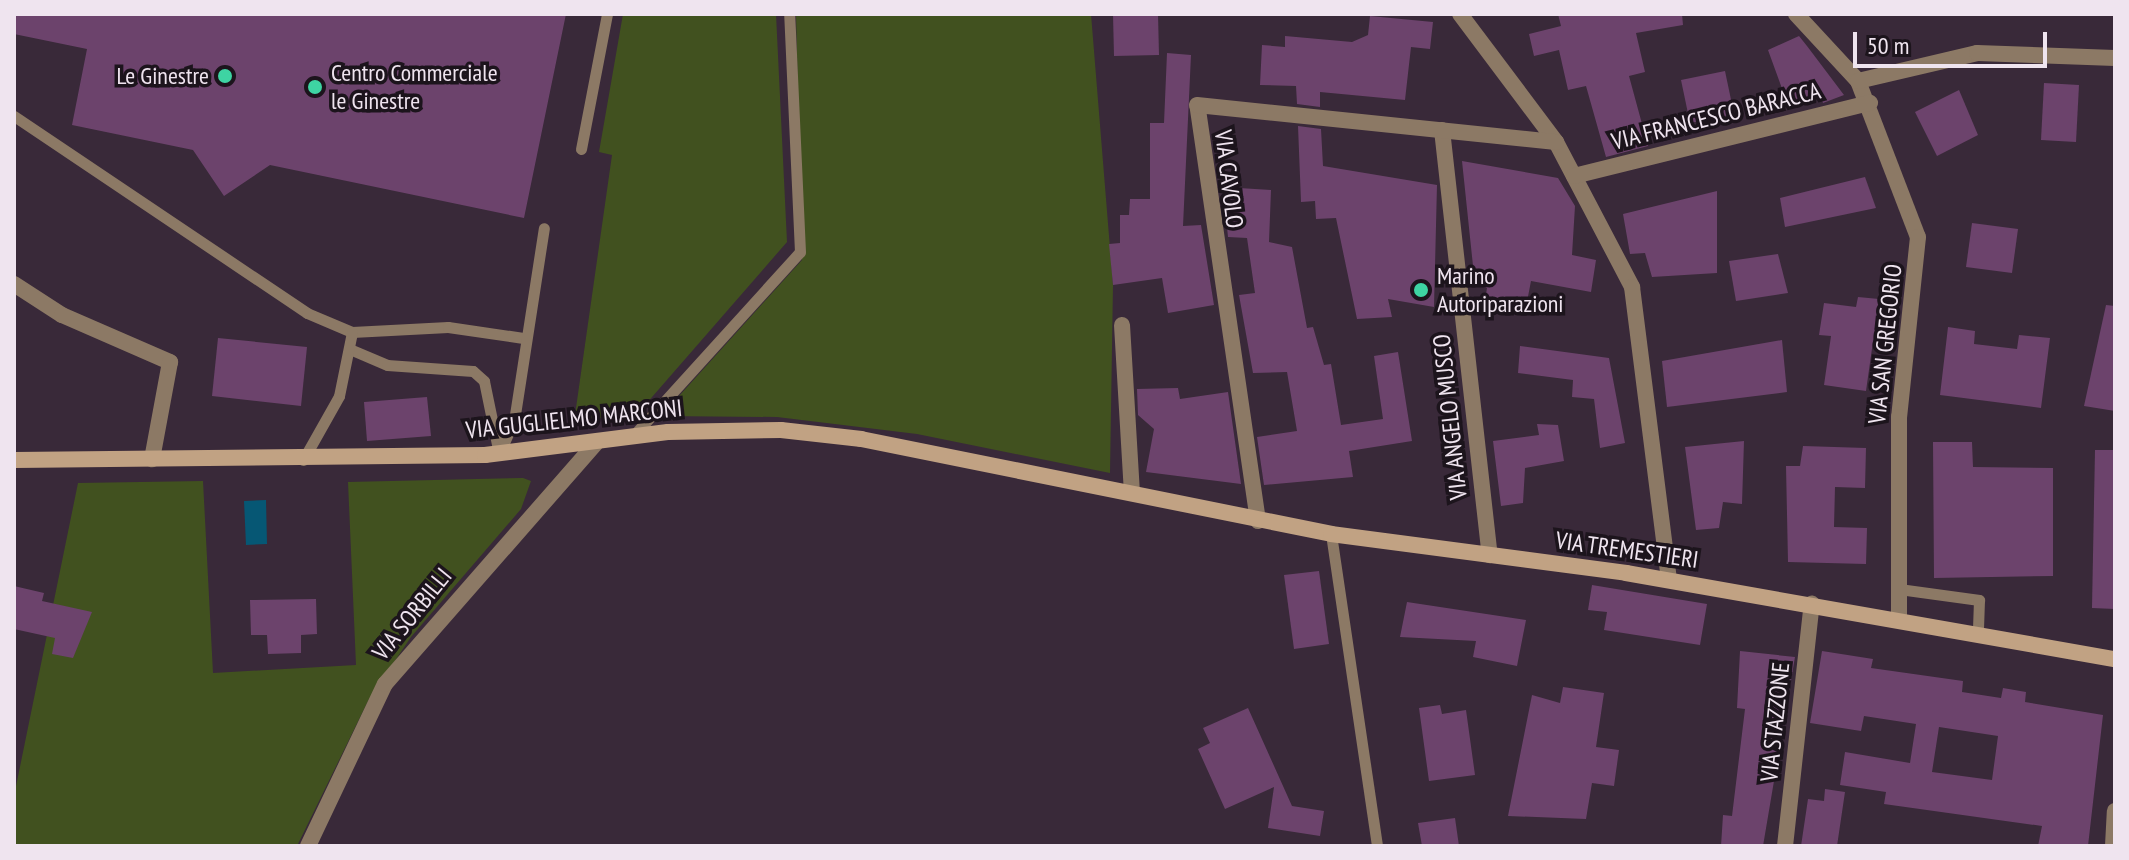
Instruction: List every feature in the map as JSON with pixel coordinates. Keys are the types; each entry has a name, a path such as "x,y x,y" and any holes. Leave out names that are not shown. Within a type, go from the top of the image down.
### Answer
{"main road":[{"name":"VIA GUGLIELMO MARCONI","path":"14,460 303,460 499,454 633,437 781,430 861,439 1132,493"},
{"name":"VIA TREMESTIERI","path":"1132,493 1331,534 1669,580 1978,632 2115,659"}],"street":[{"path":"1460,14 1556,142 1632,287 1669,580"},
{"name":"VIA SAN GREGORIO","path":"1796,14 1858,81 1870,103 1914,217 1920,260 1899,417 1899,619"},
{"path":"1858,81 1977,53 2115,58"},
{"name":"VIA FRANCESCO BARACCA","path":"1574,176 1870,103"},
{"name":"VIA CAVOLO","path":"1258,521 1197,105 1556,142"},
{"name":"VIA ANGELO MUSCO","path":"1442,130 1490,555"},
{"path":"14,284 62,315 170,362 152,459"},
{"path":"1122,325 1132,493"},
{"name":"VIA SORBILLI","path":"308,846 385,684 597,442"},
{"name":"VIA STAZZONE","path":"1785,846 1812,603"},
{"path":"2113,846 2115,811"}],"lane":[{"path":"581,149 607,14"},
{"path":"633,437 800,252 789,14"},
{"path":"14,116 307,313 352,332 448,327 523,338"},
{"path":"499,454 514,421 523,338 544,228"},
{"path":"303,460 339,396 352,350 352,332"},
{"path":"352,350 387,365 473,371 484,381 499,454"},
{"path":"1331,534 1377,846"},
{"path":"1899,589 1979,600 1978,632"}],"green space":[{"path":"623,14 776,14 787,242 639,412 574,422 612,155 599,152"},
{"path":"796,14 1091,14 1113,285 1110,473 917,434 777,417 661,416 802,260"},
{"path":"523,478 531,481 521,509 411,637 369,699 297,846 14,846 14,796 78,483 203,481 213,673 356,665 348,482"}],"water":[{"path":"266,500 267,544 246,545 244,501"}],"building":[{"name":"Centro Commerciale le Ginestre","path":"14,14 566,14 524,218 270,165 224,196 193,150 72,125 87,49 14,34"},
{"path":"1113,14 1158,14 1159,55 1114,56"},
{"path":"1558,14 1682,14 1683,25 1636,33 1645,72 1629,76 1648,146 1606,157 1586,86 1568,90 1559,50 1534,56 1529,34 1561,26"},
{"path":"1370,16 1433,22 1430,49 1411,47 1405,100 1320,92 1320,107 1297,104 1296,86 1260,85 1262,45 1285,47 1285,36 1352,42 1368,35"},
{"path":"1799,36 1844,95 1823,103 1819,92 1788,105 1768,50"},
{"path":"1167,53 1191,55 1183,226 1201,225 1214,305 1168,313 1162,278 1113,285 1109,244 1120,243 1120,215 1129,215 1130,199 1150,199 1150,123 1164,123"},
{"path":"1725,71 1734,114 1690,123 1681,80"},
{"path":"2044,83 2079,85 2076,142 2041,140"},
{"path":"1959,90 1978,135 1937,156 1915,112"},
{"path":"1298,126 1321,129 1323,166 1437,185 1434,307 1388,299 1392,317 1357,319 1336,218 1316,219 1315,201 1301,202"},
{"path":"1462,161 1558,178 1575,206 1572,255 1596,260 1591,292 1531,281 1526,307 1485,300 1487,288 1475,285"},
{"path":"1865,177 1876,208 1785,227 1780,198"},
{"path":"1223,187 1271,190 1269,242 1292,247 1307,328 1313,327 1324,365 1331,364 1341,425 1383,419 1374,356 1398,352 1412,441 1349,451 1353,477 1264,485 1257,437 1297,431 1287,372 1253,373 1239,295 1255,293 1247,238 1228,237"},
{"path":"1717,191 1717,273 1652,277 1645,253 1630,254 1623,214"},
{"path":"1972,223 2018,229 2012,273 1966,267"},
{"path":"1778,254 1788,293 1736,301 1729,261"},
{"path":"1858,297 1879,299 1866,391 1824,385 1831,336 1819,335 1824,303 1856,307"},
{"path":"2106,305 2115,306 2115,411 2084,406"},
{"path":"1948,327 1975,331 1974,344 2017,349 2019,335 2050,338 2041,408 1940,395"},
{"path":"218,338 307,347 301,406 212,396"},
{"path":"1782,340 1787,392 1667,407 1662,361"},
{"path":"1520,346 1609,358 1625,443 1600,448 1594,399 1572,397 1573,380 1518,373"},
{"path":"1178,388 1180,399 1228,392 1241,484 1146,472 1154,429 1138,415 1137,389"},
{"path":"427,397 431,436 367,441 364,402"},
{"path":"1537,424 1558,425 1564,461 1525,468 1523,503 1501,506 1493,441 1539,435"},
{"path":"1744,441 1742,504 1723,502 1719,528 1696,530 1685,447"},
{"path":"1933,442 1972,442 1973,467 2053,468 2053,576 1934,578"},
{"path":"1803,446 1866,448 1865,488 1835,487 1834,527 1867,528 1866,564 1788,562 1786,466 1800,466"},
{"path":"2095,450 2115,450 2115,609 2092,608"},
{"path":"1319,571 1329,644 1294,649 1284,575"},
{"path":"1592,585 1707,604 1700,645 1604,630 1607,612 1588,610"},
{"path":"14,586 44,593 42,601 92,612 73,658 52,654 55,638 14,629"},
{"path":"316,599 317,634 301,635 301,653 268,654 267,635 251,635 250,600"},
{"path":"1407,602 1526,620 1517,666 1473,657 1476,641 1400,637"},
{"path":"1740,651 1795,657 1763,846 1721,846 1723,815 1732,816 1745,709 1737,708"},
{"path":"1822,651 1873,659 1871,668 1963,681 1962,692 2001,698 2003,688 2026,692 2025,702 2103,715 2088,846 2038,846 2042,826 1884,804 1886,792 1840,785 1845,752 1910,763 1916,724 1864,716 1861,731 1810,723","holes":["1939,727 1998,736 1992,780 1932,772"]},
{"path":"1563,687 1604,693 1596,747 1619,750 1614,786 1592,783 1586,819 1508,816 1532,695 1560,703"},
{"path":"1440,705 1442,714 1466,710 1475,775 1429,781 1419,708"},
{"path":"1248,708 1292,806 1324,811 1320,836 1268,828 1274,787 1225,809 1198,749 1210,743 1203,728"},
{"path":"1825,789 1845,792 1837,846 1801,846 1808,799 1824,801"},
{"path":"1455,818 1459,846 1422,846 1418,823"}],"place":[{"name":"Le Ginestre","path":"225,76"},
{"name":"Centro Commerciale le Ginestre","path":"315,87"},
{"name":"Marino Autoriparazioni","path":"1421,290"}]}
